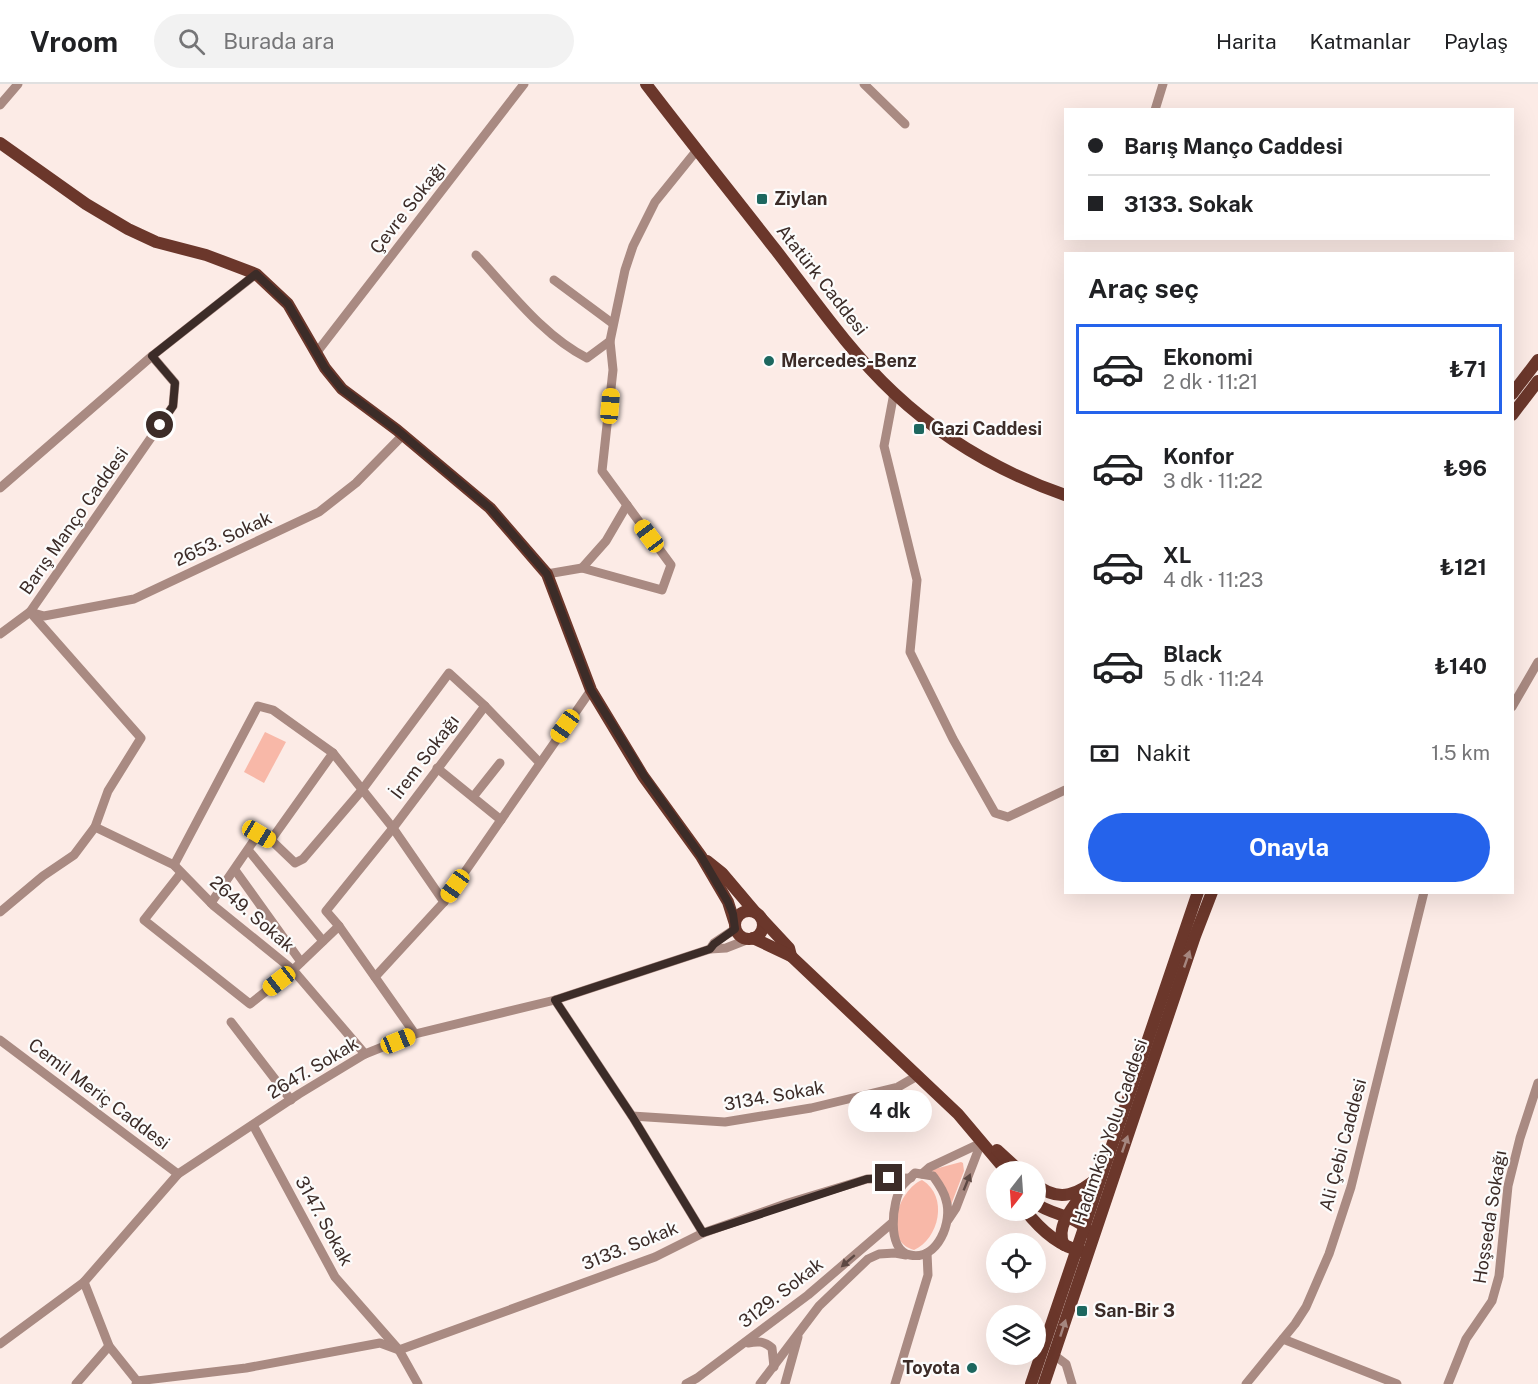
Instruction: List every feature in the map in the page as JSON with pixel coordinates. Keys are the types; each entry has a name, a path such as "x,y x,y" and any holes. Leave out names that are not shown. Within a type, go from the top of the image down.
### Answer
{"main road":[{"name":"Atatürk Caddesi","path":"646,84 852,349 894,393 949,438 1032,484 1064,495"},
{"path":"0,143 86,204 128,229 156,242 206,255 256,274 288,304 325,368 342,389 403,435 490,508 547,574 591,690 644,776 701,856 728,902 740,936 791,956 958,1114 997,1161"},
{"path":"1514,391 1538,360"},
{"path":"1514,412 1538,381"},
{"path":"701,856 722,873 789,948 791,956"},
{"name":"Hadımköy Yolu Caddesi","path":"1031,1384 1197,894"},
{"name":"Hadımköy Yolu Caddesi","path":"1044,1384 1211,894"},
{"path":"735,926 741,913 750,910 759,915 764,924 761,933 751,939"},
{"path":"981,1143 992,1161"},
{"path":"981,1143 999,1151 1009,1161"},
{"path":"1064,1245 1061,1232 1067,1218 1089,1185 1102,1174"},
{"path":"1046,1192 1064,1196 1089,1185"},
{"path":"1035,1221 1064,1245 1075,1250 1090,1247 1090,1234 1084,1225 1046,1210"}],"street":[{"path":"0,105 18,84"},
{"name":"Çevre Sokağı","path":"317,352 524,84"},
{"path":"864,84 905,124"},
{"path":"1156,108 1163,84"},
{"path":"547,574 582,568 662,590 671,566 602,471 613,370 610,341 612,323 625,270 633,246 655,202 696,150"},
{"path":"476,255 552,336 574,351 587,358 610,341"},
{"path":"0,488 152,356 256,274"},
{"path":"554,280 612,323"},
{"name":"Barış Manço Caddesi","path":"0,634 30,612 173,406 175,383 152,356"},
{"path":"894,393 884,446 917,580 910,652 953,739 995,813 1008,817 1064,790"},
{"name":"2653. Sokak","path":"30,612 44,615 134,599 319,512 356,483 403,435"},
{"path":"582,568 606,541 627,506"},
{"path":"0,912 43,876 74,855 95,827 108,791 141,738 30,612"},
{"path":"1514,704 1538,662"},
{"path":"211,903 259,834 271,840 295,863 303,859 362,790 448,674 484,705 540,763"},
{"path":"375,977 444,902 591,690"},
{"name":"İrem Sokağı","path":"339,926 326,911 393,828 484,705"},
{"path":"174,865 258,706 273,710 333,753 393,828 444,902"},
{"path":"271,840 333,753"},
{"path":"473,797 500,763"},
{"path":"437,768 501,820"},
{"name":"2649. Sokak","path":"95,827 174,865 211,903 293,970 365,1054"},
{"path":"249,851 323,940"},
{"path":"235,870 301,962"},
{"path":"182,873 144,920 250,1004 293,970 339,926 415,1034"},
{"name":"Ali Çebi Caddesi","path":"1246,1384 1306,1307 1329,1254 1351,1187 1424,894"},
{"path":"710,949 735,926"},
{"path":"710,949 726,948 751,939"},
{"name":"2647. Sokak","path":"84,1282 114,1250 177,1174 365,1054 415,1034 555,1000 710,949"},
{"path":"555,1000 632,1116 703,1233"},
{"path":"231,1022 291,1100"},
{"name":"Cemil Meriç Caddesi","path":"0,1040 177,1174"},
{"name":"3134. Sokak","path":"632,1116 725,1122 811,1108 898,1088 917,1076"},
{"name":"Hoşseda Sokağı","path":"1448,1384 1466,1340 1492,1301 1499,1276 1508,1186 1520,1138 1538,1083"},
{"name":"3147. Sokak","path":"253,1125 335,1277 399,1350 418,1384"},
{"path":"922,1174 930,1167 981,1143"},
{"path":"760,1384 819,1306 868,1259 879,1254 895,1253 919,1256 937,1245 956,1208 981,1143"},
{"path":"908,1255 898,1247 892,1223 896,1200 902,1187 915,1173 933,1176 942,1188 947,1201 948,1220"},
{"name":"3133. Sokak","path":"399,1350 655,1257 703,1233 867,1179 910,1178"},
{"name":"3129. Sokak","path":"686,1384 696,1381 808,1295 892,1223"},
{"path":"896,1384 928,1275 927,1253"},
{"path":"0,1344 84,1282 109,1346 137,1382 246,1368 380,1343 399,1350"},
{"path":"785,1384 800,1329"},
{"path":"1283,1339 1396,1384"},
{"path":"743,1344 759,1341 767,1344 772,1348 774,1367"},
{"path":"76,1384 109,1346"},
{"path":"1054,1355 1066,1364 1072,1384"}],"shaded area":[{"path":"265,732 286,742 264,783 244,772"},
{"path":"961,1162 964,1171 951,1205 937,1175 931,1170"},
{"path":"922,1180 936,1196 937,1217 930,1237 914,1250 904,1245 898,1237 897,1215 906,1194"}],"place":[{"name":"Ziylan","path":"762,199"},
{"name":"Mercedes-Benz","path":"769,361"},
{"name":"Gazi Caddesi","path":"919,429"},
{"name":"San-Bir 3","path":"1082,1311"},
{"name":"Toyota","path":"972,1368"}],"route":[{"path":"160,425 173,406 175,383 152,356 256,274 288,304 325,368 342,389 397,430 490,508 547,574 591,690 644,776 701,856 728,902 733,914 735,929 710,949 555,1000 632,1116 703,1233 788,1203 867,1179 889,1178"}]}
